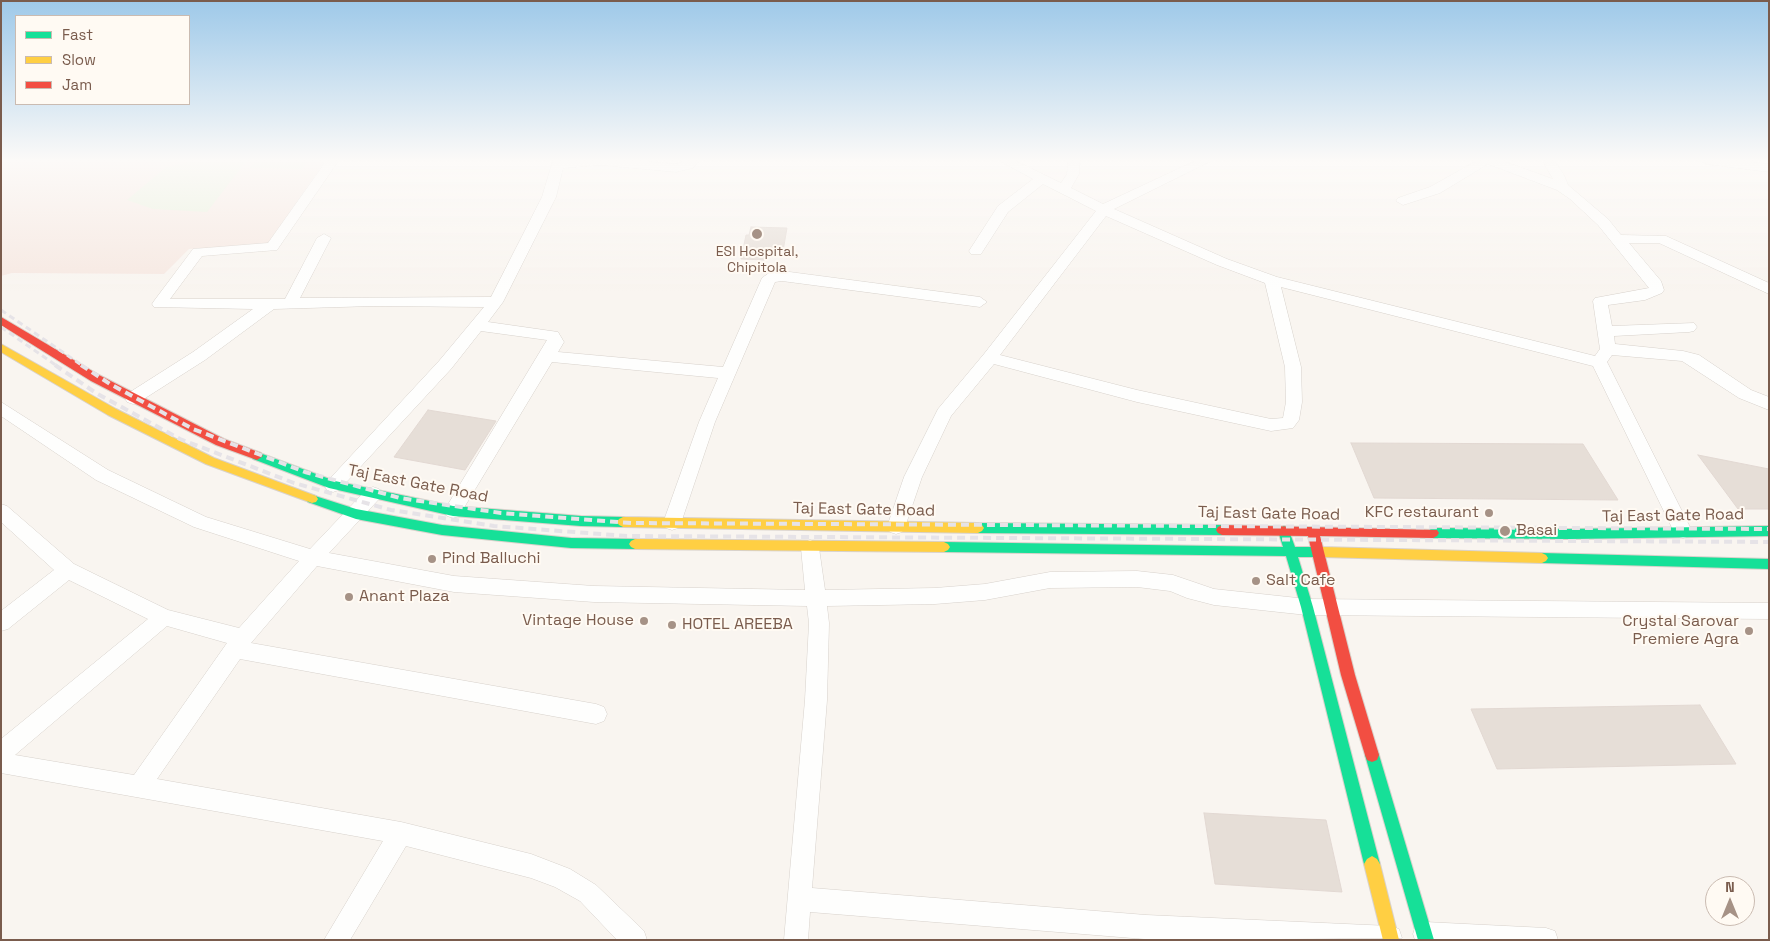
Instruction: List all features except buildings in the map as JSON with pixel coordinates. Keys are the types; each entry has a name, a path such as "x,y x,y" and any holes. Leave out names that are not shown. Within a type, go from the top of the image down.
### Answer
{"main road":[{"name":"Taj East Gate Road","path":"1,320 95,378 220,442 333,485 453,511 581,521 896,527 1569,534 1769,531"},
{"path":"1,347 112,412 210,461 269,485 356,514 442,530 571,543 810,548 1318,552 1769,564"},
{"path":"1284,531 1307,608 1391,939"},
{"path":"1313,531 1348,675 1425,937"}],"street":[{"path":"302,204 272,247 198,252 159,304 290,304 373,301 496,302"},
{"path":"333,485 478,326 496,302 546,204"},
{"path":"976,251 1003,209 1010,204"},
{"path":"1094,204 1222,262 1272,280 1603,356 1683,356 1693,359 1745,394 1769,404"},
{"path":"896,527 914,477 944,413 990,358 1104,209 1115,204"},
{"path":"1584,204 1618,239 1658,288 1638,297 1600,301 1607,331 1603,356 1683,531"},
{"path":"290,304 324,238"},
{"path":"1618,239 1661,239 1769,289"},
{"path":"672,523 726,373 766,281 774,276 980,302"},
{"path":"990,358 1146,398 1271,425 1287,424 1291,420 1294,402 1293,367 1272,280"},
{"path":"133,398 199,356 270,304"},
{"path":"453,511 556,342 554,336 478,326"},
{"path":"1607,331 1689,327"},
{"path":"548,356 726,373"},
{"path":"5,416 102,474 200,522 313,558 454,584 594,594 816,598 945,595 985,592 1050,580 1117,578 1158,580 1214,597 1307,608 1769,611"},
{"path":"138,788 238,644 313,558 373,494"},
{"path":"2,513 67,570 164,617 238,644 596,714"},
{"path":"796,940 816,700 819,623 810,548"},
{"path":"1,623 67,570"},
{"path":"1,753 164,617"},
{"path":"1,763 401,833 530,866 562,877 588,893 635,940"},
{"path":"336,940 401,833"},
{"path":"800,899 1147,934 1391,939"},
{"path":"1425,937 1546,940"}],"shaded area":[{"path":"1,204 296,204 267,245 189,249 164,274 12,273 1,276"}],"green space":[{"path":"138,204 213,204 207,212 153,209"}],"railway":[{"path":"1,310 83,366"},
{"path":"1,327 57,366"},
{"path":"55,365 96,393 180,439 294,483 391,510 494,526 627,536 1769,542"},
{"path":"81,365 110,384 193,429 305,472 400,498 501,513 631,523 1769,529"}],"traffic: fast":[{"path":"257,456 333,485 453,511 581,521 623,522"},
{"path":"312,499 356,514 442,530 571,543 635,544"},
{"path":"978,528 1222,530"},
{"path":"1284,531 1307,607 1372,864"},
{"path":"1433,533 1569,534 1769,531"},
{"path":"944,547 1322,552"},
{"path":"1542,558 1769,564"},
{"path":"1372,755 1426,940"}],"traffic: slow":[{"path":"1,347 112,412 210,461 312,499"},
{"path":"623,522 978,528"},
{"path":"635,544 944,547"},
{"path":"1322,552 1542,558"},
{"path":"1372,864 1391,940"}],"traffic: jam":[{"path":"1,320 95,378 220,442 257,456"},
{"path":"1222,530 1433,533"},
{"path":"1313,531 1348,675 1372,755"}],"place":[{"name":"ESI Hospital, Chipitola","path":"757,234"},
{"name":"KFC restaurant","path":"1489,513"},
{"name":"Basai","path":"1505,531"},
{"name":"Pind Balluchi","path":"432,559"},
{"name":"Salt Cafe","path":"1256,581"},
{"name":"Anant Plaza","path":"349,597"},
{"name":"Vintage House","path":"644,621"},
{"name":"HOTEL AREEBA","path":"672,625"},
{"name":"Crystal Sarovar Premiere Agra","path":"1749,631"}]}
